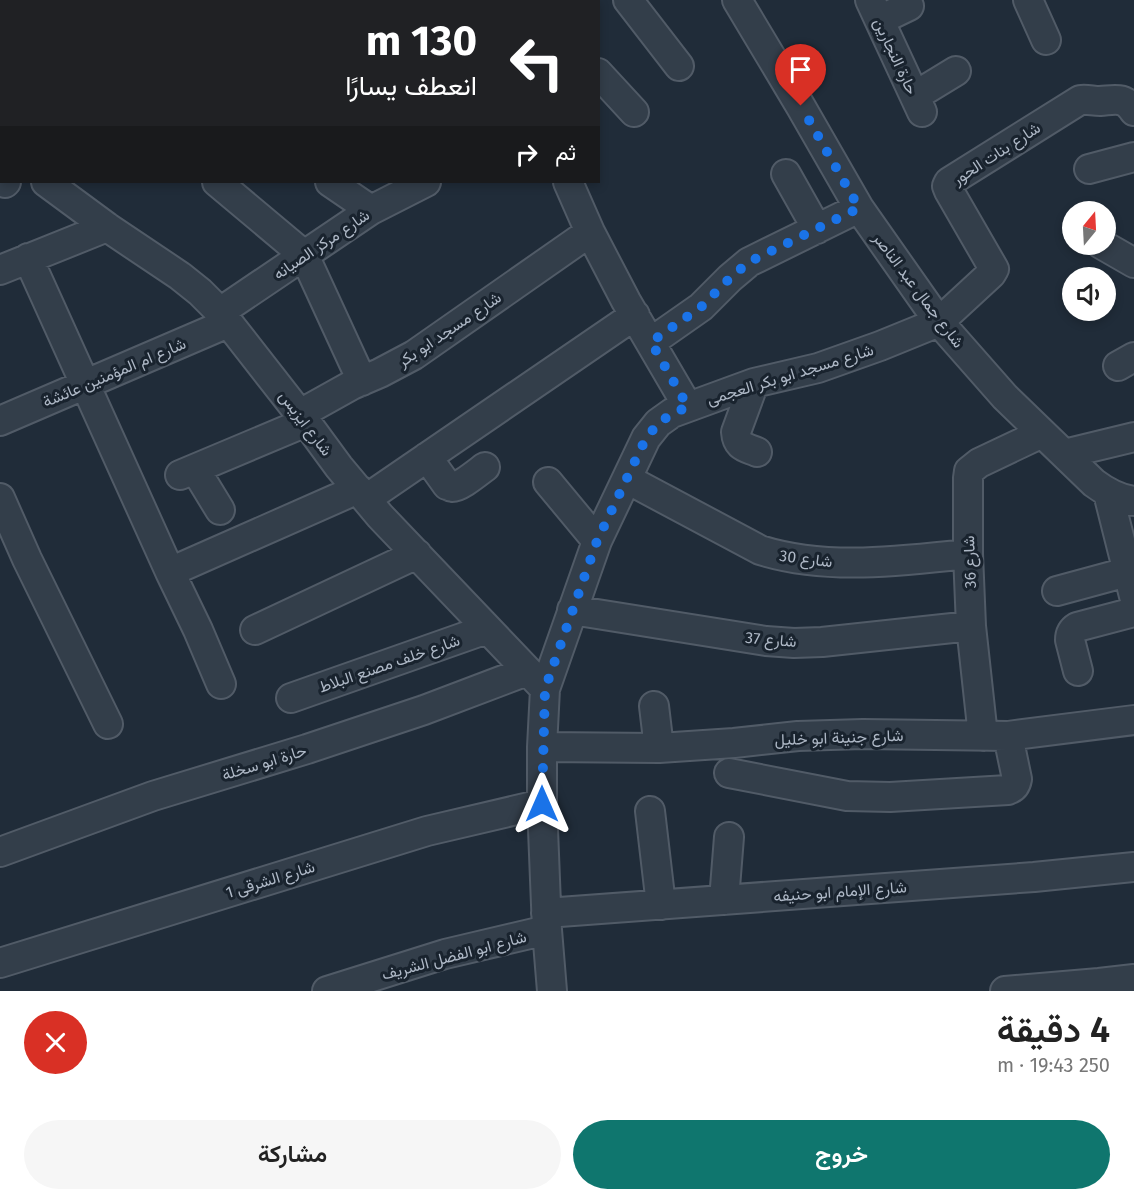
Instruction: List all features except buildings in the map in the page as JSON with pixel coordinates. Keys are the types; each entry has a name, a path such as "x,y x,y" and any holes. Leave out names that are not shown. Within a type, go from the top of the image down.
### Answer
{"street":[{"path":"628,0 679,66"},
{"name":"شارع جمال عبد الناصر","path":"737,0 859,208 939,322 1005,398 1094,483 1121,497"},
{"path":"1028,0 1046,40"},
{"path":"875,10 909,6"},
{"name":"حارة النجارين","path":"875,10 919,104 956,71"},
{"path":"603,85 634,112"},
{"name":"شارع بنات الحور","path":"939,322 991,274 994,268 949,191 947,186 949,182 1080,100 1115,99 1129,104 1134,111"},
{"path":"1089,169 1134,157"},
{"path":"786,174 817,229"},
{"name":"شارع ايزيس","path":"47,183 200,292 224,318 339,467 380,516 536,680"},
{"path":"218,183 304,255 362,381"},
{"path":"331,183 371,210"},
{"name":"شارع مركز الصيانه","path":"224,318 304,255 371,210 424,183"},
{"path":"568,183 590,232 626,301 688,407"},
{"path":"651,342 701,307 749,262 859,208"},
{"path":"0,270 107,227"},
{"name":"شارع مسجد ابو بكر","path":"220,510 188,472 303,418 362,381 398,365 590,232"},
{"path":"1116,253 1134,263"},
{"path":"28,258 221,684"},
{"path":"170,572 362,494 427,457 635,315"},
{"name":"شارع ام المؤمنين عائشة","path":"0,421 86,385 224,318"},
{"name":"شارع مسجد ابو بكر العجمى","path":"552,991 542,804 543,747 536,680 572,610 597,541 646,438 658,423 672,412 754,383 818,368 939,322"},
{"path":"754,383 736,432 736,440 741,446 757,452"},
{"name":"شارع 36","path":"729,773 847,796 890,797 1008,790 1016,784 1017,779 996,736 971,626 968,478 973,466 1042,433"},
{"path":"1064,454 1134,437"},
{"path":"427,457 451,487 456,487 485,467"},
{"name":"شارع 30","path":"627,478 760,550 779,556 847,563 968,555"},
{"path":"548,482 597,541"},
{"path":"1058,591 1130,584 1121,497"},
{"path":"0,498 27,559 108,724"},
{"path":"255,630 417,555"},
{"name":"شارع 37","path":"572,610 766,641 794,643 850,640 971,626"},
{"path":"1078,671 1070,640 1073,630 1134,612"},
{"name":"شارع خلف مصنع البلاط","path":"291,698 488,629"},
{"name":"حارة ابو سخلة","path":"0,852 153,796 307,749 423,710 536,680"},
{"path":"654,706 659,748"},
{"name":"شارع جنينة ابو خليل","path":"543,747 659,748 798,736 863,734 996,736 1134,720"},
{"name":"شارع الشرقى 1","path":"0,963 427,831 542,804"},
{"path":"650,811 661,905"},
{"path":"724,900 729,837"},
{"name":"شارع الإمام ابو حنيفه","path":"547,922 661,905 1034,877 1134,867"},
{"name":"شارع ابو الفضل الشريف","path":"327,991 547,922"},
{"path":"1005,991 1134,978"}],"route":[{"path":"542,804 545,689 597,541 646,438 658,423 672,412 688,407 651,342 701,307 749,262 859,208 801,106"}]}
